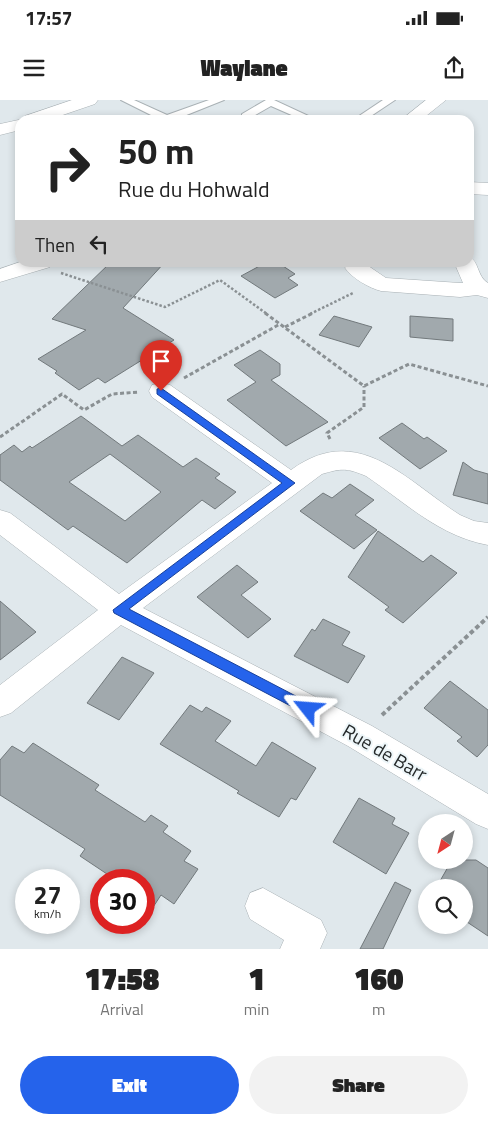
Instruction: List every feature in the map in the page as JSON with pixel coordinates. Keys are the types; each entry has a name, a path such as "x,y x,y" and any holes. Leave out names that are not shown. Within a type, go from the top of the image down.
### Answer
{"street":[{"path":"48,115 89,100"},
{"path":"417,115 437,100"},
{"path":"0,130 15,126"},
{"path":"474,188 488,189"},
{"path":"0,276 47,267"},
{"path":"466,267 467,277 483,290"},
{"path":"356,268 381,284 483,290"},
{"path":"161,391 290,483"},
{"path":"0,703 119,610 313,467 341,460 364,463 459,528 488,534"},
{"name":"Rue de Barr","path":"0,520 119,610 360,736 488,813"},
{"path":"263,906 308,933 300,949"}],"lane":[{"path":"126,100 158,115"},
{"path":"178,115 219,100"},
{"path":"366,115 390,100"},
{"path":"248,115 270,102 300,115"}],"path":[{"path":"47,267 165,307 220,280 364,386"},
{"path":"285,328 360,288 381,284"},
{"path":"0,437 62,394 84,410 112,394 161,391 280,324"},
{"path":"364,386 409,364 488,386"},
{"path":"341,460 327,433 364,407 364,386"},
{"path":"360,736 488,617"}],"building":[{"path":"106,267 160,267 123,308 174,340 105,383 98,378 79,390 55,373 57,371 38,359 86,330 52,319"},
{"path":"258,267 284,267 295,274 288,278 298,285 275,298 241,276"},
{"path":"334,316 372,327 359,347 319,335"},
{"path":"410,316 453,319 453,341 410,337"},
{"path":"260,350 280,364 280,375 271,380 328,422 286,446 227,400 256,382 234,365"},
{"path":"81,416 122,446 138,435 183,467 196,458 220,474 215,478 236,492 215,509 202,500 127,563 73,526 68,530 0,480 0,455 14,445 22,452 30,446 32,448","holes":["110,454 161,492 125,521 69,482"]},
{"path":"402,423 424,439 427,437 447,451 420,469 379,438"},
{"path":"463,462 474,470 488,474 488,504 453,495"},
{"path":"350,484 374,500 355,515 377,530 354,549 300,511 323,493 332,498"},
{"path":"378,531 423,562 431,555 457,573 403,623 385,610 389,607 348,577"},
{"path":"237,565 258,582 241,595 271,619 248,638 197,597"},
{"path":"0,601 36,632 0,660"},
{"path":"323,619 350,632 342,645 365,656 348,683 294,656 312,629 315,631"},
{"path":"122,657 154,673 119,720 87,703"},
{"path":"450,681 488,710 488,745 477,757 457,741 462,737 424,708"},
{"path":"190,705 202,712 206,707 231,721 215,741 256,766 272,742 316,768 296,800 291,798 279,817 237,793 239,791 160,744"},
{"path":"33,743 99,785 95,790 145,822 151,815 168,826 163,832 191,851 184,861 198,869 174,904 161,895 155,904 155,869 100,869 80,856 85,849 0,795 0,760 12,746 24,753"},
{"path":"359,798 395,818 392,824 409,833 386,874 333,842"},
{"path":"473,860 488,868 488,936 473,926 473,879 441,879 447,869 473,869"},
{"path":"395,882 411,890 383,949 360,949"}],"route":[{"path":"161,391 290,483 119,610 308,709"}]}
